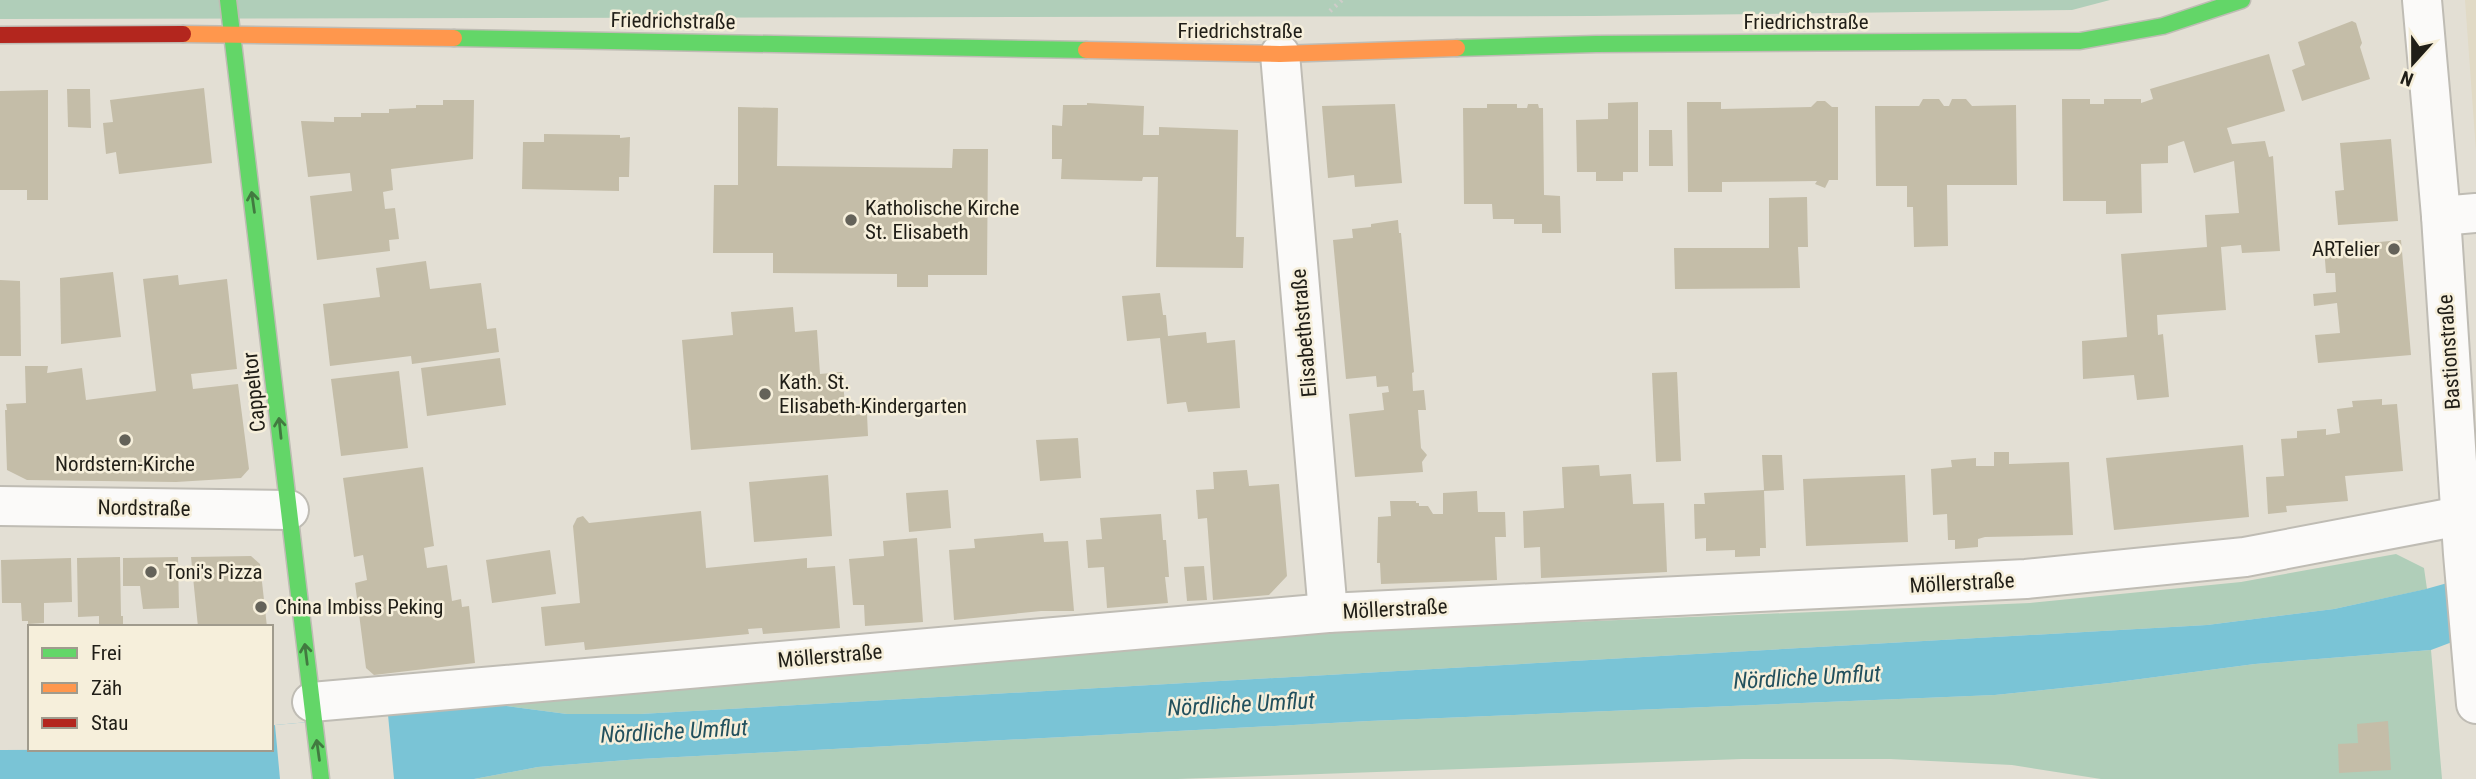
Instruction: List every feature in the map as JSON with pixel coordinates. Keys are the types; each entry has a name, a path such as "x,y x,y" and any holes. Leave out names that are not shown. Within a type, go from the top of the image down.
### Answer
{"street":[{"name":"Cappeltor","path":"228,0 321,779"},
{"name":"Friedrichstraße","path":"0,35 232,34 1280,54 1597,44 2080,41 2164,26 2242,0"},
{"name":"Bastionstraße","path":"2422,0 2459,215 2467,528 2476,704"},
{"name":"Elisabethstraße","path":"1280,54 1328,613"},
{"name":"Nordstraße","path":"0,506 289,510"},
{"name":"Möllerstraße","path":"313,712 1328,613 2026,579 2245,557 2467,528"}],"shaded area":[{"path":"2465,0 2476,0 2476,151"}],"green space":[{"path":"0,0 2110,0 2072,10 1594,16 0,19"},
{"path":"2396,554 2424,568 2427,589 2334,609 2207,625 640,714 567,714 499,705 1330,632 2030,603 2241,582"},
{"path":"2431,650 2442,779 2101,779 2012,765 1890,759 1742,759 1178,779 474,779 538,767 640,759 1369,721 1995,695 2255,664"}],"water":[{"name":"Nördliche Umflut","path":"2476,575 2476,633 2431,650 2255,664 1995,695 1369,721 640,759 538,767 474,779 0,779 0,750 273,751 275,725 499,705 567,714 640,714 2207,625 2334,609"}],"pier":[{"path":"388,715 394,779 280,779 275,725"}],"building":[{"path":"2352,21 2356,23 2370,79 2302,101 2292,70 2305,65 2298,42"},
{"path":"2269,54 2285,111 2227,128 2232,144 2265,141 2269,157 2273,156 2280,251 2242,253 2241,245 2221,247 2226,310 2157,315 2158,335 2163,334 2169,397 2137,400 2134,375 2083,379 2082,341 2127,337 2121,254 2207,247 2205,215 2239,213 2234,161 2194,173 2184,141 2168,146 2168,163 2141,164 2142,213 2106,214 2106,201 2063,201 2062,99 2090,99 2090,104 2104,104 2104,99 2141,99 2141,103 2153,99 2150,89"},
{"path":"204,88 212,163 119,174 116,152 106,154 103,123 113,122 110,100"},
{"path":"67,89 90,89 91,128 68,127"},
{"path":"48,90 48,200 27,200 27,190 0,190 0,91"},
{"path":"1923,99 1939,99 1944,106 1949,106 1952,99 1966,99 1972,106 2016,105 2017,185 1947,185 1948,246 1914,247 1913,207 1907,207 1907,186 1876,186 1875,106 1919,106"},
{"path":"443,100 474,100 473,159 391,169 393,190 383,192 385,209 395,208 399,239 389,240 390,251 317,260 310,196 352,191 350,173 308,177 301,121 334,122 334,117 389,113 389,109 416,108 416,105 443,105"},
{"path":"1817,101 1825,101 1832,107 1838,107 1838,180 1829,180 1825,188 1815,184 1817,181 1722,182 1722,192 1688,192 1687,102 1721,102 1721,109 1811,107"},
{"path":"1638,102 1638,172 1623,172 1623,181 1596,181 1596,172 1577,172 1576,120 1608,119 1608,103"},
{"path":"1087,103 1144,106 1143,135 1159,135 1159,127 1238,130 1236,237 1244,237 1243,268 1156,267 1158,177 1143,177 1142,181 1061,179 1062,159 1052,159 1052,125 1062,126 1063,105"},
{"path":"1395,104 1402,183 1355,187 1354,175 1328,178 1322,106"},
{"path":"1487,104 1517,104 1517,108 1527,108 1528,104 1538,104 1539,108 1543,108 1544,195 1560,196 1561,233 1542,233 1542,224 1514,224 1514,219 1493,219 1492,204 1464,204 1463,108 1487,108"},
{"name":"Katholische Kirche St. Elisabeth","path":"738,107 778,108 777,166 952,168 953,149 988,149 987,275 928,275 928,287 897,287 897,274 773,273 773,253 713,253 714,185 738,185"},
{"path":"1649,130 1672,130 1673,166 1649,166"},
{"path":"544,134 630,137 629,177 619,177 619,191 522,189 523,142 544,142"},
{"path":"2391,139 2398,221 2338,225 2335,191 2344,190 2340,143"},
{"path":"1807,197 1808,247 1798,247 1800,288 1675,289 1674,248 1769,248 1769,198"},
{"path":"1398,220 1414,372 1413,391 1424,390 1426,410 1418,410 1421,448 1427,455 1422,462 1423,472 1355,477 1349,414 1384,410 1382,393 1389,392 1388,386 1377,387 1376,376 1346,379 1333,240 1353,238 1352,229"},
{"path":"2401,240 2411,355 2318,363 2315,335 2340,333 2337,303 2314,306 2313,294 2336,292 2335,273 2326,273 2324,247"},
{"path":"426,261 430,289 481,283 487,329 496,328 499,352 412,364 411,356 330,366 323,304 380,297 376,268"},
{"path":"113,272 121,337 61,344 60,278"},
{"name":"Nordstern-Kirche","path":"178,275 179,285 227,279 237,369 191,374 193,389 238,384 249,469 241,478 176,482 27,480 7,470 6,404 26,403 25,366 48,366 47,373 82,368 86,400 156,391 143,279"},
{"path":"0,280 20,281 21,356 0,356"},
{"path":"1160,293 1168,336 1206,332 1207,343 1235,340 1240,408 1188,412 1186,402 1167,404 1160,338 1127,341 1122,296"},
{"name":"Kath. St. Elisabeth-Kindergarten","path":"793,307 795,332 817,330 820,374 842,372 846,415 867,414 868,436 691,450 682,340 733,335 731,312"},
{"path":"500,358 506,405 427,416 421,368"},
{"path":"399,371 408,448 341,456 331,379"},
{"path":"1677,372 1681,461 1656,462 1652,373"},
{"path":"2382,399 2382,405 2397,404 2403,471 2345,476 2348,501 2286,506 2287,512 2268,514 2266,477 2284,476 2281,439 2297,438 2297,431 2326,429 2326,435 2340,433 2337,409 2353,407 2352,401"},
{"path":"1078,438 1081,478 1040,481 1036,440"},
{"path":"2243,445 2249,517 2114,530 2106,458"},
{"path":"1994,452 2009,452 2009,464 2069,462 2073,535 1985,537 1978,539 1978,547 1955,549 1955,540 1948,540 1947,514 1933,515 1931,469 1952,467 1951,460 1976,458 1976,466 1994,466"},
{"path":"1762,455 1782,455 1784,490 1764,491 1766,548 1760,548 1760,556 1735,557 1735,550 1706,551 1706,538 1695,539 1694,504 1705,504 1704,493 1764,490"},
{"path":"1599,465 1600,476 1631,474 1633,504 1664,503 1667,572 1541,578 1540,547 1524,548 1523,511 1564,508 1562,467"},
{"path":"423,467 434,546 424,548 427,568 447,565 452,601 461,599 462,607 469,606 475,663 374,675 366,668 355,583 367,580 363,555 354,557 343,478"},
{"path":"1247,470 1249,486 1279,484 1287,576 1269,595 1213,600 1207,518 1198,519 1196,490 1214,489 1213,472"},
{"path":"828,475 832,536 754,542 749,482"},
{"path":"1905,475 1908,542 1806,546 1803,479"},
{"path":"948,490 951,528 909,532 906,493"},
{"path":"1477,491 1478,512 1505,512 1506,537 1495,537 1497,580 1381,584 1380,563 1377,563 1378,517 1391,516 1390,501 1416,501 1419,506 1428,506 1433,514 1443,514 1443,493"},
{"path":"701,511 706,568 807,558 807,568 835,566 840,628 763,634 762,628 748,629 749,634 585,650 584,642 545,646 541,607 580,603 573,526 577,518 583,516 589,523"},
{"path":"1161,514 1169,577 1165,577 1168,603 1107,608 1104,567 1088,568 1086,540 1102,539 1100,518"},
{"path":"1043,533 1044,542 1068,541 1074,611 1041,611 954,620 949,550 975,548 974,539"},
{"path":"917,538 923,622 865,626 864,605 853,605 849,559 884,556 883,541"},
{"path":"550,550 556,594 492,603 486,560"},
{"path":"251,556 260,564 267,625 198,625 191,557"},
{"path":"120,557 123,625 99,625 99,616 78,617 77,558"},
{"name":"Toni's Pizza","path":"178,557 179,608 143,609 140,586 123,586 123,558"},
{"path":"71,558 72,602 44,603 44,623 28,624 28,621 22,621 21,603 2,603 1,560"},
{"path":"1204,566 1207,600 1187,601 1184,567"},
{"path":"2388,721 2391,770 2339,773 2338,744 2358,743 2357,724"}],"traffic: fast":[{"path":"228,0 321,779"},
{"path":"1457,48 1596,44 2080,41 2163,26 2242,0"},
{"path":"454,38 1086,50"}],"traffic: slow":[{"path":"183,34 454,38"},
{"path":"1086,50 1280,54 1457,48"}],"traffic: jam":[{"path":"0,35 183,34"}],"place":[{"name":"Katholische Kirche St. Elisabeth","path":"851,220"},
{"name":"ARTelier","path":"2394,249"},
{"name":"Kath. St. Elisabeth-Kindergarten","path":"765,394"},
{"name":"Nordstern-Kirche","path":"125,440"},
{"name":"Toni's Pizza","path":"151,572"},
{"name":"China Imbiss Peking","path":"261,607"}]}
